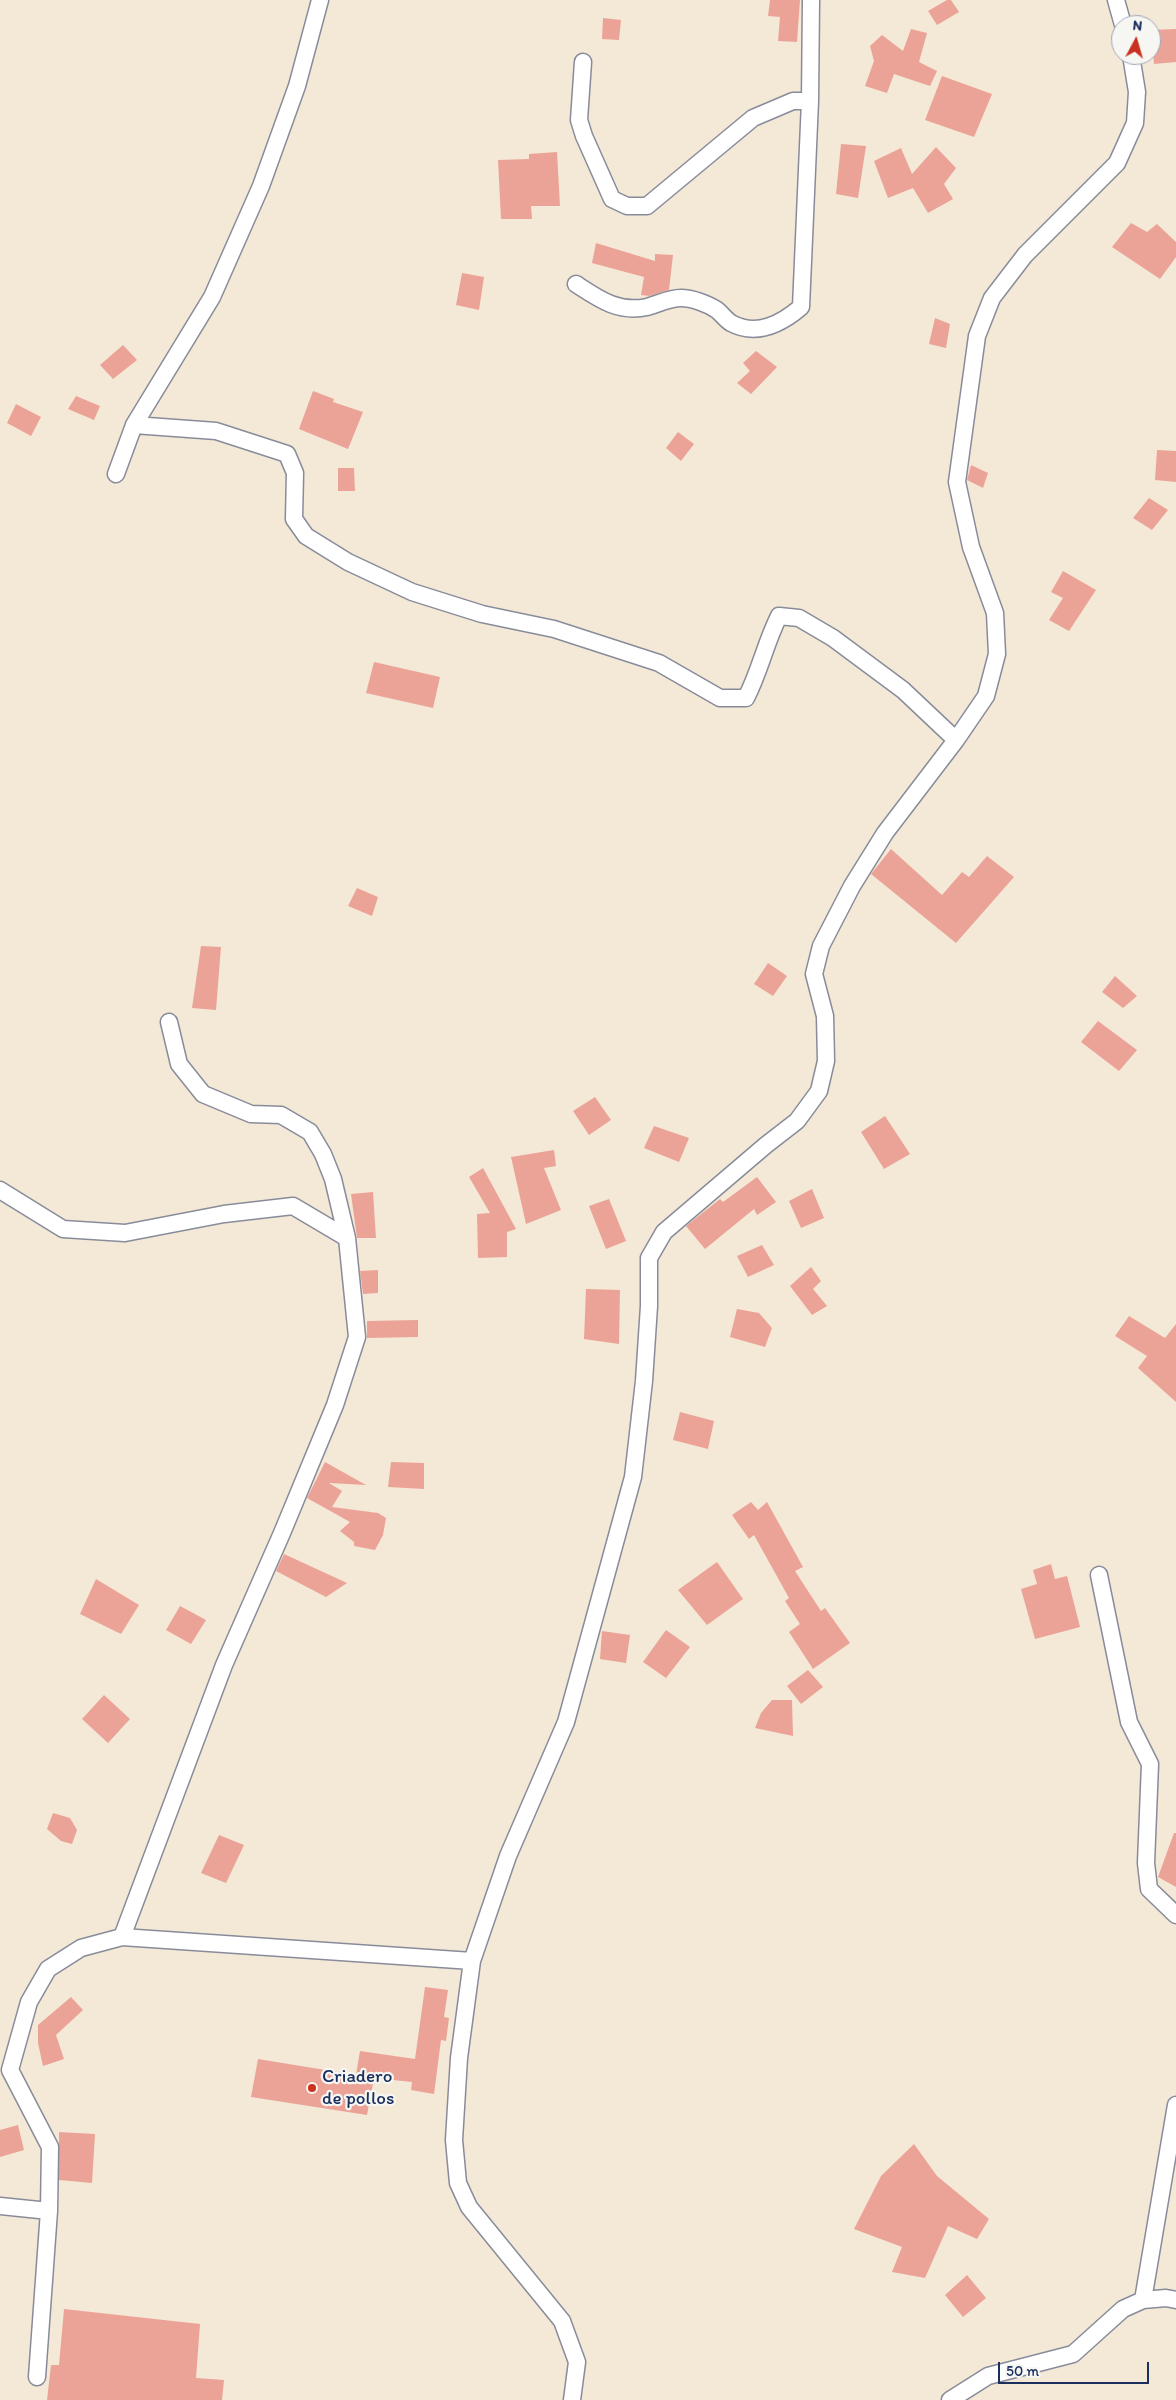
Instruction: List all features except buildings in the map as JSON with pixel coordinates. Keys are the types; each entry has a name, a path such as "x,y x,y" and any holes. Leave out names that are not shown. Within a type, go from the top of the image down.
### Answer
{"street":[{"path":"116,474 134,425 212,298 261,186 297,86 320,0"},
{"path":"576,284 608,304 630,309 681,298 696,301 716,310 731,323 750,330 768,328 788,319 801,308 810,102 811,0"},
{"path":"1116,0 1120,15"},
{"path":"583,62 580,120 584,136 612,199 627,206 647,206 753,118 793,101 810,102"},
{"path":"572,2400 577,2362 562,2321 469,2208 458,2183 454,2140 459,2058 472,1961 508,1856 566,1722 634,1477 644,1381 649,1306 649,1258 664,1232 797,1121 819,1091 826,1061 825,1016 814,974 821,946 852,886 885,833 956,740 986,696 997,654 994,612 971,547 957,482 977,336 992,298 1025,255 1117,163 1135,123 1137,92 1133,65"},
{"path":"134,425 216,431 287,454 295,473 294,519 306,536 348,562 412,592 482,614 554,628 659,663 720,698 746,698 758,675 766,643 779,616 799,618 833,638 903,690 956,740"},
{"path":"122,1937 224,1666 335,1405 357,1337 347,1238 333,1180 323,1154 310,1132 281,1116 251,1114 203,1094 180,1064 169,1022"},
{"path":"0,1190 63,1229 126,1233 224,1214 293,1206 347,1238"},
{"path":"1099,1575 1129,1722 1150,1764 1146,1863 1149,1889 1176,1915"},
{"path":"38,2377 49,2212 50,2147 10,2070 30,2002 48,1969 80,1948 122,1937 472,1961"},
{"path":"1143,2300 1176,2105"},
{"path":"0,2206 49,2212"},
{"path":"950,2400 988,2376 1073,2354 1123,2309 1143,2300 1166,2298 1176,2300"}],"place":[{"name":"Criadero de pollos","path":"312,2088"}]}
